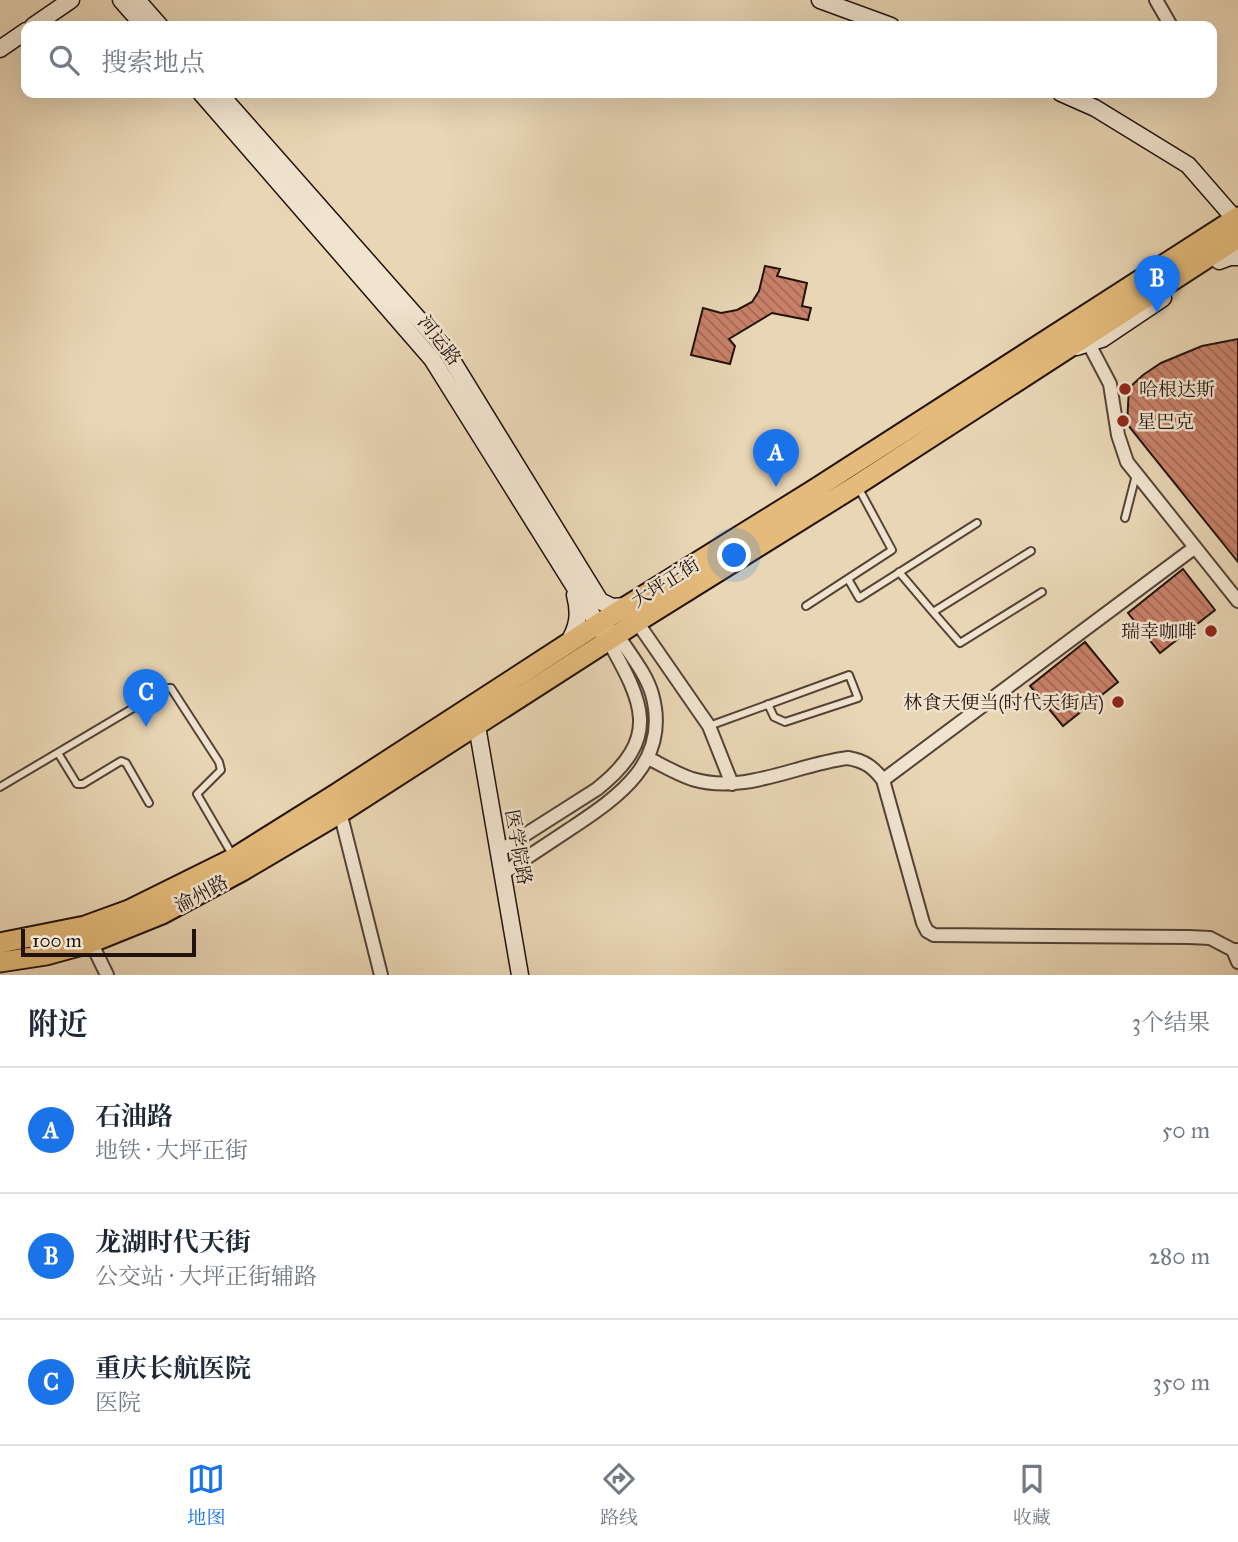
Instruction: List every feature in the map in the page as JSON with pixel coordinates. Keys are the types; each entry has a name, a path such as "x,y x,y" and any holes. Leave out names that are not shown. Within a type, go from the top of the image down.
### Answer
{"main road":[{"path":"40,21 71,0"},
{"path":"121,0 140,21"},
{"path":"137,0 156,21"},
{"path":"820,0 877,21"},
{"path":"0,49 21,34"},
{"name":"河运路","path":"205,98 432,359 572,583 608,633"},
{"name":"河运路","path":"223,98 445,349 600,600 632,614"},
{"path":"1072,98 1095,108 1188,165 1237,225"},
{"name":"大坪正街","path":"238,864 477,726 632,614 815,489 1237,225"},
{"name":"大坪正街","path":"632,614 857,485 1058,352 1237,225"},
{"path":"1058,352 1102,339 1219,261 1238,245"},
{"path":"1219,261 1238,257"},
{"path":"568,643 575,634 579,617 572,583"},
{"name":"大坪正街","path":"338,804 568,643 608,633"},
{"name":"医学院路","path":"477,726 520,975"},
{"name":"渝州路","path":"0,943 88,934 162,914 238,864"},
{"name":"渝州路","path":"0,962 46,954 88,934"}],"street":[{"path":"1156,0 1168,21"},
{"path":"1090,344 1110,384 1121,449 1136,475 1238,601"},
{"path":"883,780 1194,548"},
{"path":"502,874 608,804 638,774 648,758 656,727 652,693 632,646 632,614"},
{"path":"632,614 709,726 732,784"},
{"path":"608,633 646,679"},
{"path":"499,852 597,789 612,777 631,754 640,726 637,696 608,633"},
{"path":"648,758 691,778 710,783 732,784 848,758 862,760 883,780 923,923 928,931 934,934 1210,938 1236,954"},
{"path":"338,804 381,975"},
{"path":"88,934 107,975"}],"lane":[{"path":"1125,518 1136,475"},
{"path":"806,606 892,550 857,485"},
{"path":"848,579 859,598 976,523"},
{"path":"933,612 1031,551"},
{"path":"900,572 960,643 1042,592"},
{"path":"709,726 768,704 849,675 858,698 785,722 774,717 768,704"},
{"path":"0,787 171,688 219,762 221,770 197,794 238,864"},
{"path":"58,753 77,784 83,784 121,761 126,763 149,803"}],"building":[{"path":"765,266 780,269 777,276 807,283 802,306 811,308 808,320 772,313 729,339 735,346 730,364 691,355 703,308 721,313 737,310 752,302 759,291"},
{"path":"1238,339 1238,562 1127,424 1129,388 1143,375 1161,363 1202,346"},
{"path":"1183,569 1215,610 1160,653 1128,613"},
{"path":"1085,642 1118,682 1063,726 1030,686"}],"place":[{"name":"龙湖时代天街","path":"1157,313"},
{"name":"哈根达斯","path":"1125,389"},
{"name":"星巴克","path":"1123,421"},
{"name":"石油路","path":"776,487"},
{"name":"瑞幸咖啡","path":"1211,631"},
{"name":"林食天便当(时代天街店)","path":"1118,702"},
{"name":"重庆长航医院","path":"146,727"}]}
